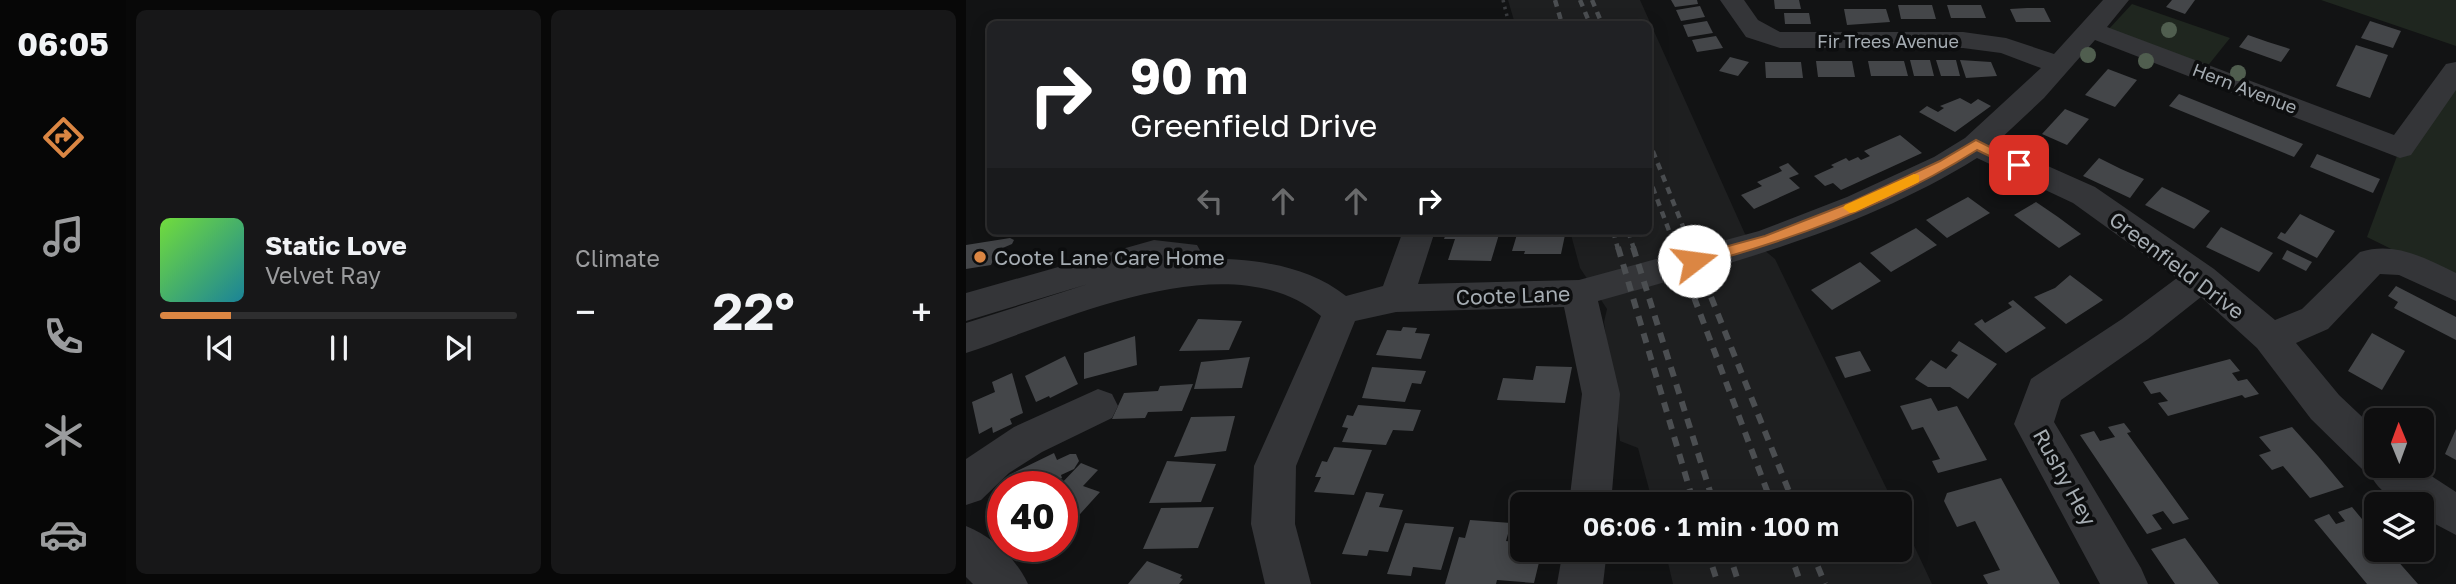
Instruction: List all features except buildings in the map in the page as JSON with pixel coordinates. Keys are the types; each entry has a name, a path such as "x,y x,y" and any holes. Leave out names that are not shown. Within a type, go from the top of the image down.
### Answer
{"street":[{"name":"Fir Trees Avenue","path":"1732,0 1748,27 1771,40 1979,42 2006,46 2059,65"},
{"name":"Coote Lane","path":"1341,312 1369,302 1396,298 1586,290 1768,241 1858,205 1945,164 1976,145 2034,92 2117,0"},
{"name":"Hern Avenue","path":"2090,29 2400,148 2456,70"},
{"name":"Greenfield Drive","path":"1976,145 2084,195 2202,278 2270,338 2325,407 2364,444"},
{"path":"1396,298 1418,235"},
{"path":"966,307 1154,252 1186,252 1315,291 1341,312 1275,466 1273,524 1288,584"},
{"path":"966,338 1142,280 1186,252"},
{"path":"2270,338 2315,319 2372,261 2404,263 2456,288"},
{"name":"Rushy Hey","path":"2125,584 2034,424 2045,390 2202,278"},
{"path":"1586,290 1601,394 1591,492"},
{"path":"966,486 981,471 1035,435 1098,406"},
{"path":"2400,478 2456,515"},
{"path":"966,547 1005,584"},
{"path":"1580,584 1583,562"}],"path":[{"path":"1503,0 1508,21"}],"shaded area":[{"path":"1508,0 1640,0 1649,21 1514,21"},
{"path":"2321,0 2456,0 2456,46"},
{"path":"2132,4 2230,38 2206,68 2108,30"},
{"path":"1652,27 1745,234 1775,259 1888,492 1650,492 1638,448 1620,441 1604,322 1607,309 1580,268 1571,235 1652,235"},
{"path":"2456,70 2456,281 2367,237 2400,148"},
{"path":"1912,541 1932,584 1673,584 1668,562 1912,562"}],"railway":[{"path":"1555,0 1561,21"},
{"path":"1580,0 1589,21"},
{"path":"1592,0 1601,21"},
{"path":"1652,149 1692,249"},
{"path":"1652,186 1676,249"},
{"path":"1614,235 1618,249"},
{"path":"1629,235 1634,249"},
{"path":"1618,247 1690,492"},
{"path":"1633,247 1710,492"},
{"path":"1675,247 1767,492"},
{"path":"1691,247 1789,492"},
{"path":"1711,562 1718,584"},
{"path":"1732,562 1739,584"},
{"path":"1793,562 1801,584"},
{"path":"1816,562 1825,584"}],"slow traffic":[{"path":"1850,208 1914,178"}],"place":[{"name":"Coote Lane Care Home","path":"980,257"}],"route":[{"path":"1694,261 1768,241 1858,205 1945,164 1976,145 2019,165"}]}
